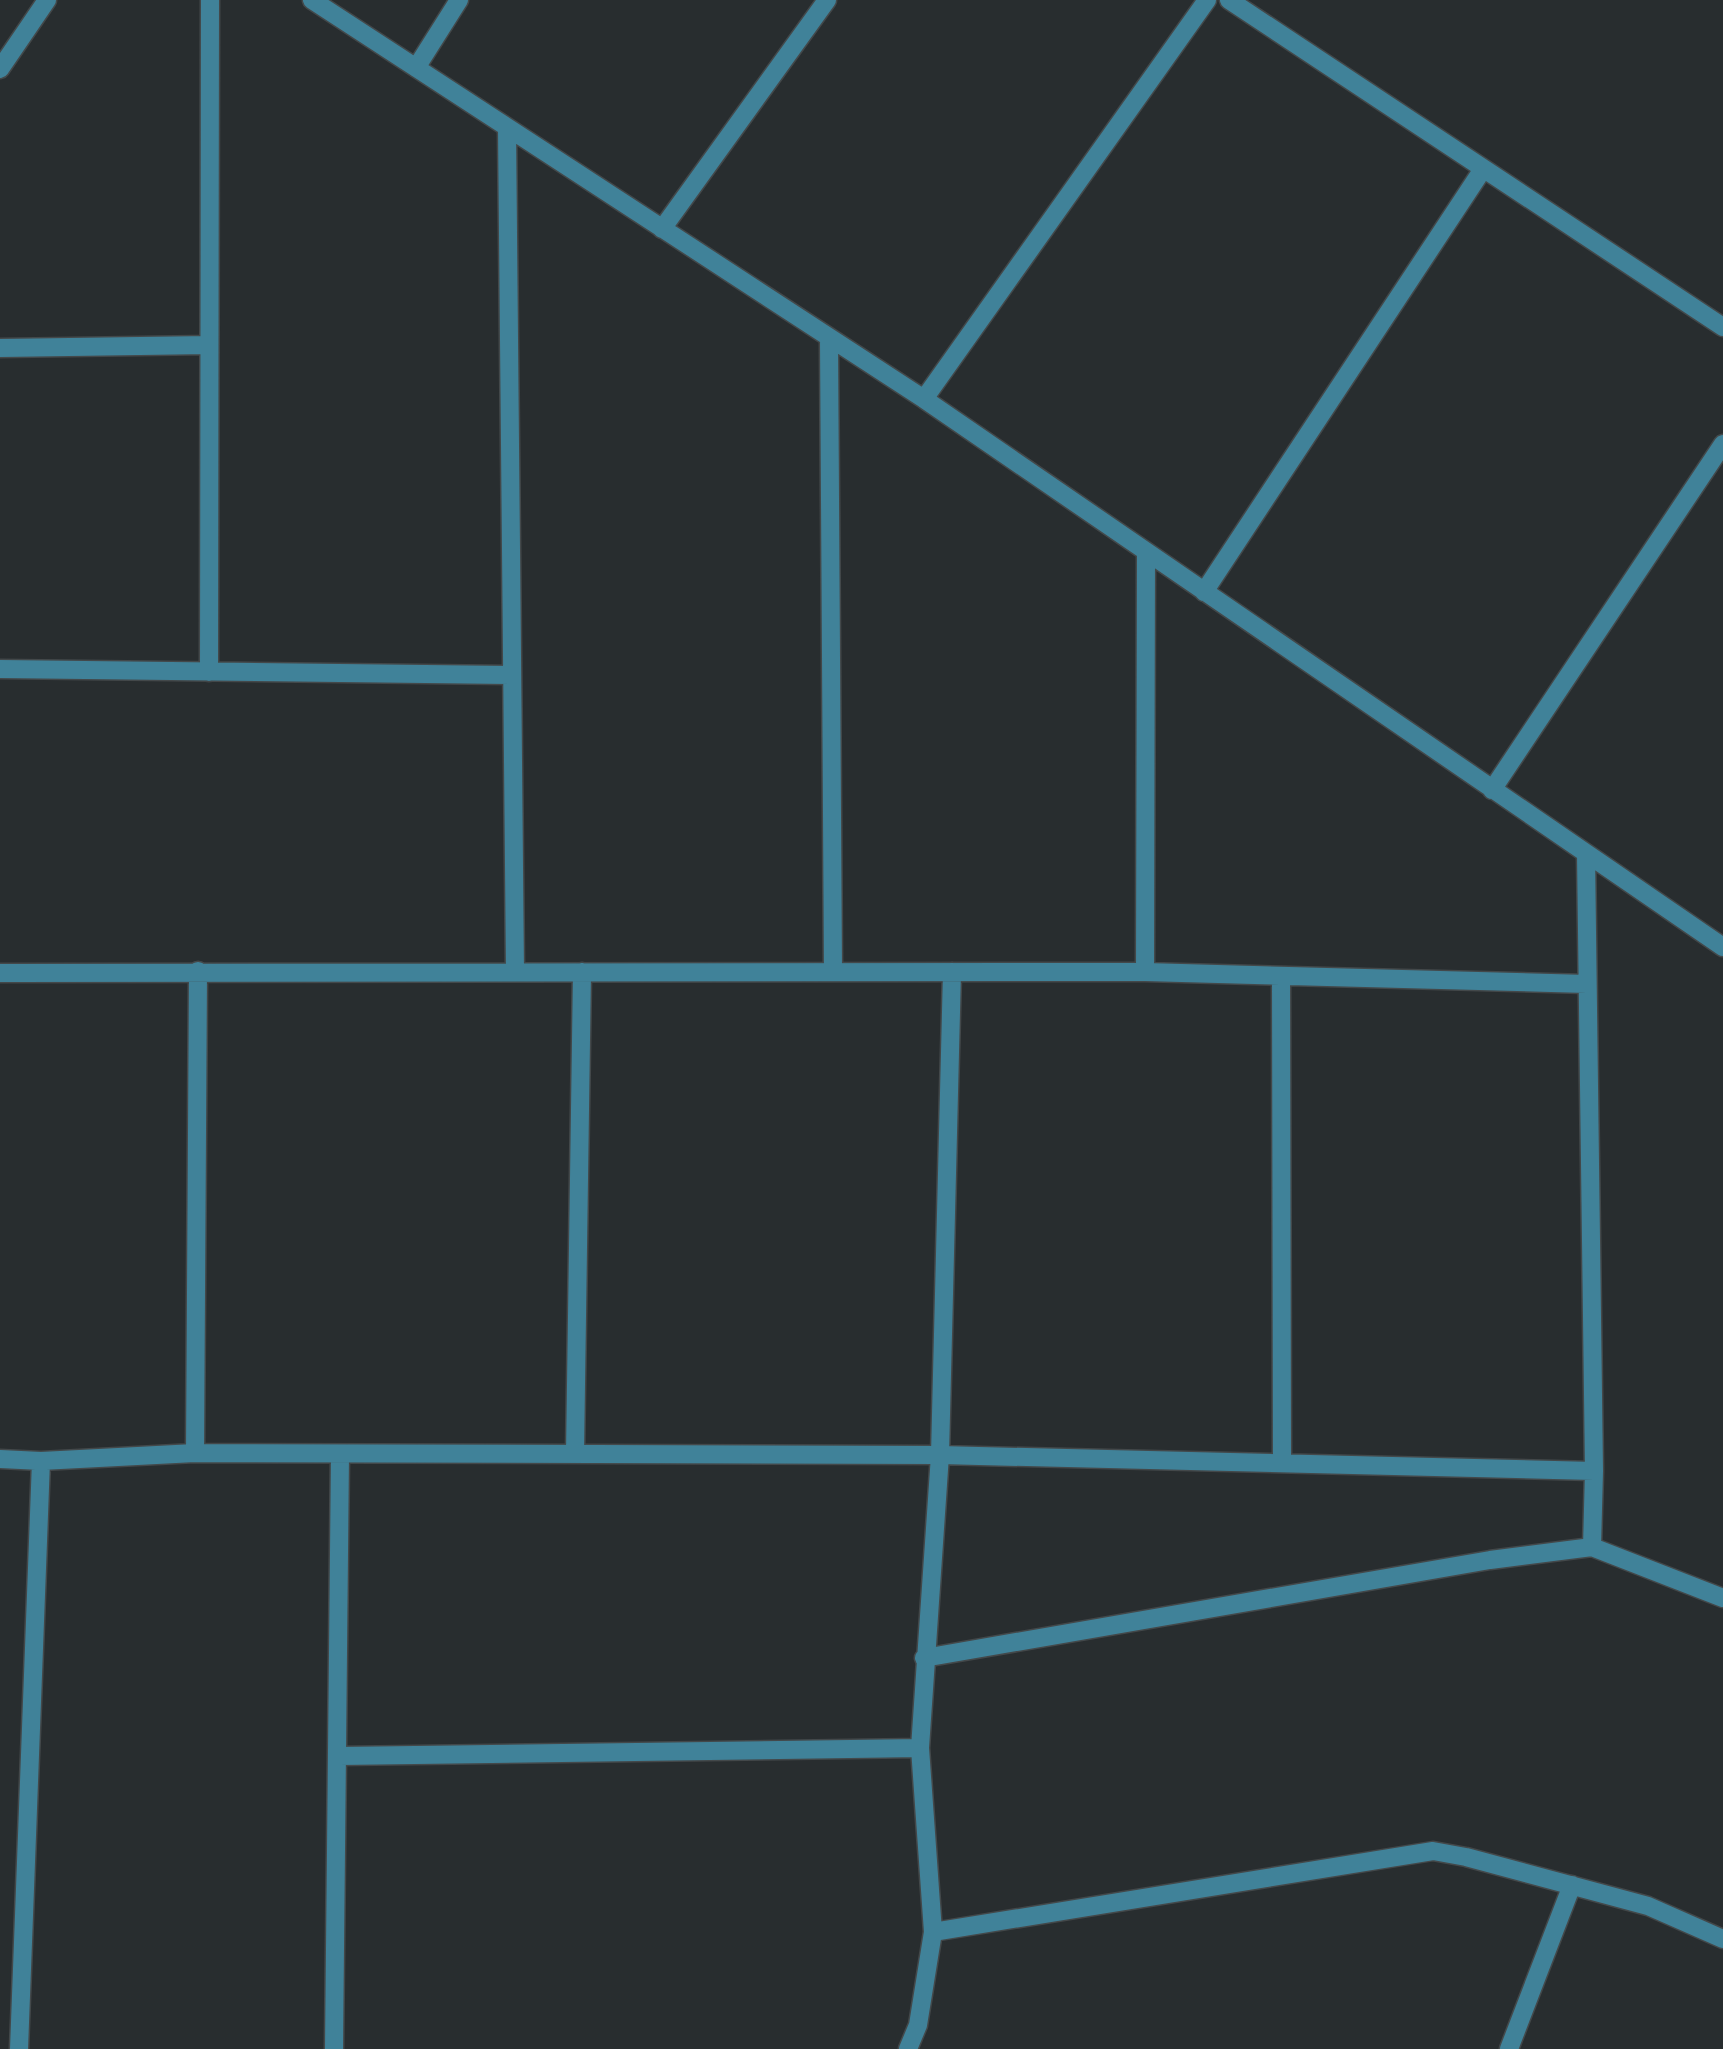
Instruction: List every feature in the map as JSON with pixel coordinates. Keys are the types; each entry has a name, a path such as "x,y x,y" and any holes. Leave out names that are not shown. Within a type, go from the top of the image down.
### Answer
{"street":[{"path":"0,69 47,0"},
{"path":"209,672 210,0"},
{"path":"312,0 924,399 1723,947"},
{"path":"416,68 459,0"},
{"path":"662,229 827,0"},
{"path":"924,399 1207,0"},
{"path":"1228,0 1723,327"},
{"path":"507,128 515,971"},
{"path":"1204,592 1483,169"},
{"path":"830,340 833,972"},
{"path":"0,348 209,345"},
{"path":"1492,790 1723,444"},
{"path":"1145,972 1146,552"},
{"path":"0,669 512,676"},
{"path":"1586,854 1594,1471 1592,1548"},
{"path":"195,1453 198,971"},
{"path":"575,1454 582,972"},
{"path":"908,2049 918,2025 933,1932 920,1748 924,1658 940,1455 952,972"},
{"path":"0,973 1145,972 1587,984"},
{"path":"1281,976 1282,1461"},
{"path":"0,1459 41,1461 195,1453 940,1455 1282,1461 1594,1471"},
{"path":"334,2049 340,1756 340,1454"},
{"path":"19,2049 41,1461"},
{"path":"924,1658 1490,1560 1592,1548 1723,1598"},
{"path":"340,1756 920,1748"},
{"path":"933,1932 1433,1851 1648,1906 1723,1939"},
{"path":"1509,2049 1572,1885"}]}
